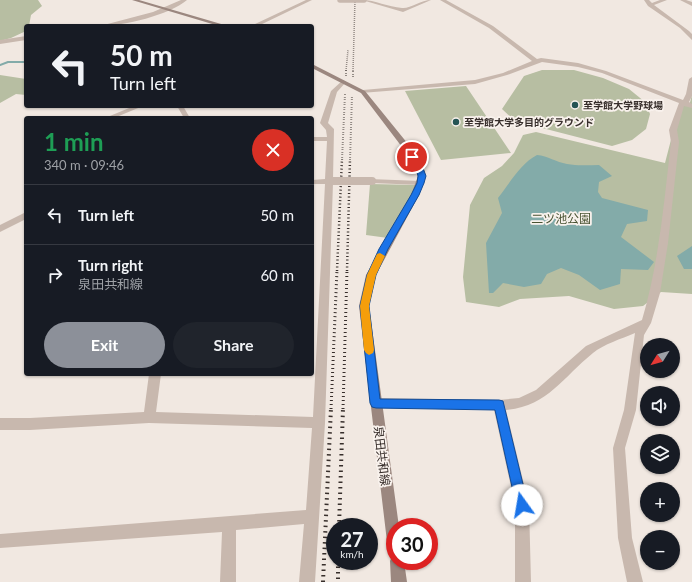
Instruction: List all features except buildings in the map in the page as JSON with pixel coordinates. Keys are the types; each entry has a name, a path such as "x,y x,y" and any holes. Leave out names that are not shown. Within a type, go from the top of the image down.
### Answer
{"main road":[{"path":"134,0 218,24"},
{"path":"314,67 363,92 419,168 422,176 421,183"},
{"name":"泉田共和線","path":"391,518 364,306 371,275 421,183"},
{"path":"398,570 400,582"}],"street":[{"path":"113,24 134,20 166,10 185,0"},
{"path":"258,24 310,0"},
{"path":"335,0 364,0 403,10 429,0"},
{"path":"442,0 491,27 537,62"},
{"path":"646,0 650,5 686,29 692,38"},
{"path":"650,5 665,0"},
{"path":"682,0 692,4"},
{"path":"0,42 24,38"},
{"path":"363,92 475,82 504,74 541,60 585,66 689,104"},
{"path":"689,104 688,98 692,79"},
{"path":"307,582 319,423 317,323 331,181 330,129 324,123 334,91 343,82"},
{"path":"635,582 625,538 620,448 630,410 639,335 646,323 655,293 663,243 675,142 673,130 681,105 689,104"},
{"path":"113,116 135,108"},
{"path":"314,140 331,139"},
{"path":"314,182 372,181 421,183"},
{"path":"0,229 24,216"},
{"path":"376,403 499,405 520,403 540,394 590,349 646,323"},
{"path":"150,417 155,376"},
{"path":"499,405 522,505 523,582"},
{"path":"0,424 30,424 150,417 319,423"},
{"path":"0,541 229,524 312,516"},
{"path":"228,582 229,524"}],"green space":[{"path":"0,0 38,0 42,6 31,15 29,24 24,24 24,32 0,41"},
{"name":"至学館大学野球場","path":"542,70 574,70 603,78 629,89 645,102 650,114 646,129 632,140 612,146 515,121 502,109 524,76"},
{"path":"0,75 24,79 24,95 16,94 0,103"},
{"name":"至学館大学多目的グラウンド","path":"466,86 511,153 441,160 405,91"},
{"name":"二ツ池公園","path":"692,95 692,294 661,292 643,306 614,309 569,296 520,299 499,307 466,302 463,277 470,205 484,178 502,166 514,153 523,135 536,132 665,163 680,105 689,106"},
{"path":"370,184 417,185 388,238 366,235"}],"water":[{"path":"537,155 567,164 599,165 612,176 599,182 598,192 602,198 648,210 647,221 627,224 621,237 654,262 648,270 621,269 620,284 600,290 579,275 561,268 547,274 541,284 524,287 503,283 493,293 489,293 486,243 502,213 498,198 521,168"},
{"path":"692,246 692,269 684,269 677,256"}],"waterway":[{"path":"0,65 8,62 24,62"}],"railway":[{"path":"353,71 355,0"},
{"path":"346,71 348,50"},
{"path":"346,71 346,76"},
{"path":"353,71 353,77"},
{"path":"342,160 345,94"},
{"path":"350,160 352,95"},
{"path":"337,271 342,159"},
{"path":"347,271 350,159"},
{"path":"331,409 337,270"},
{"path":"343,409 347,270"},
{"path":"323,582 331,408"},
{"path":"339,518 343,408"},
{"path":"338,570 338,582"}],"slow traffic":[{"path":"369,350 364,306 371,275 380,256"}],"place":[{"name":"至学館大学野球場","path":"575,105"},
{"name":"至学館大学多目的グラウンド","path":"456,122"}],"route":[{"path":"412,157 422,176 421,183 371,275 364,306 376,403 499,405 522,505"}]}
